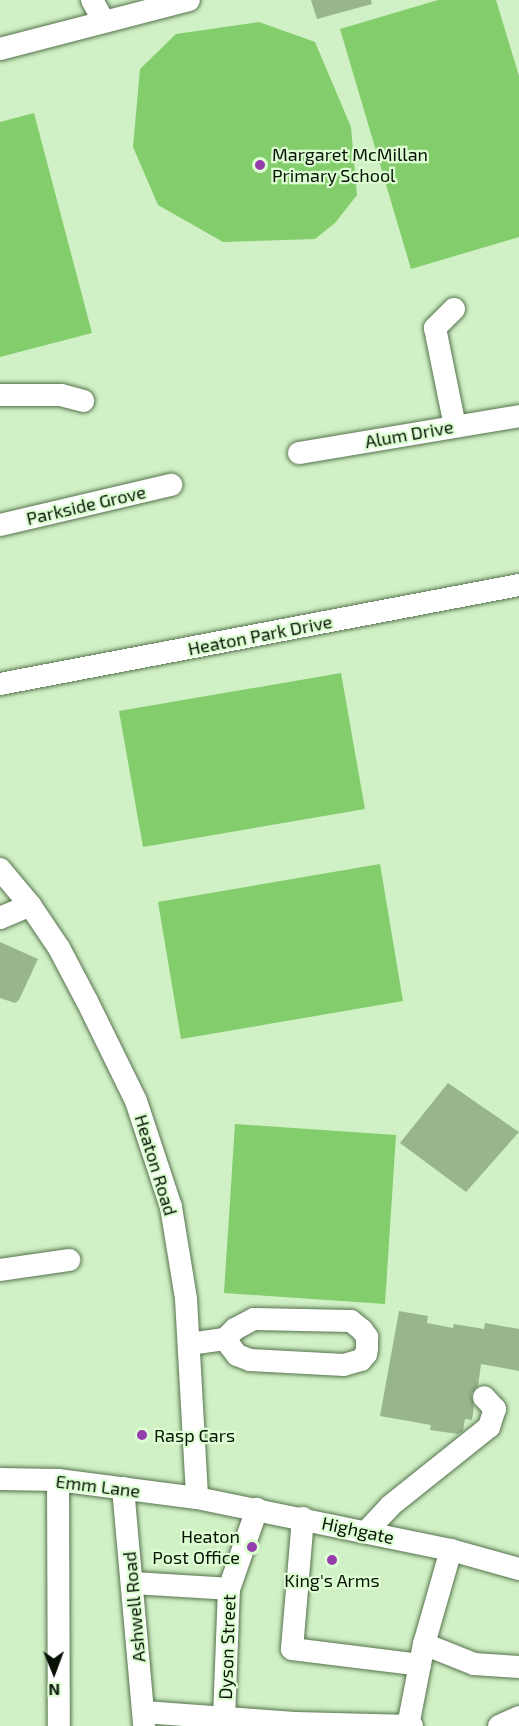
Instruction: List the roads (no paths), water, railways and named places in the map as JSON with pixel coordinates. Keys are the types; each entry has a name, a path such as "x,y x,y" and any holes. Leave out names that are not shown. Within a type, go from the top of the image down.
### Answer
{"street":[{"path":"92,0 103,20"},
{"path":"0,49 103,20 189,0"},
{"path":"454,309 435,328 454,426"},
{"path":"0,395 61,395 83,401"},
{"name":"Alum Drive","path":"299,453 519,416"},
{"name":"Parkside Grove","path":"0,525 171,485"},
{"name":"Heaton Park Drive","path":"0,684 519,585"},
{"name":"Heaton Road","path":"0,869 30,905 68,966 136,1101 171,1207 186,1299 196,1498"},
{"path":"0,918 30,905"},
{"path":"2,1265 69,1260"},
{"path":"189,1344 225,1339 235,1329 254,1319 351,1321 362,1330 367,1338 367,1348 361,1360 344,1365 250,1360 237,1355 225,1339"},
{"path":"366,1532 390,1506 489,1427 495,1409 484,1397"},
{"name":"Emm Lane","path":"0,1479 58,1480 196,1498"},
{"path":"58,1480 59,1726"},
{"name":"Ashwell Road","path":"123,1488 144,1719"},
{"name":"Highgate","path":"196,1498 451,1550 519,1569"},
{"name":"Dyson Street","path":"214,1720 229,1589 257,1509"},
{"path":"303,1518 292,1649 422,1654 474,1664 519,1667"},
{"path":"144,1719 410,1726 422,1654 451,1550"},
{"path":"132,1583 229,1589"},
{"path":"499,1726 519,1717"}],"place":[{"name":"Margaret McMillan Primary School","path":"260,165"},
{"name":"Rasp Cars","path":"142,1435"},
{"name":"Heaton Post Office","path":"252,1547"},
{"name":"King's Arms","path":"332,1560"}]}
